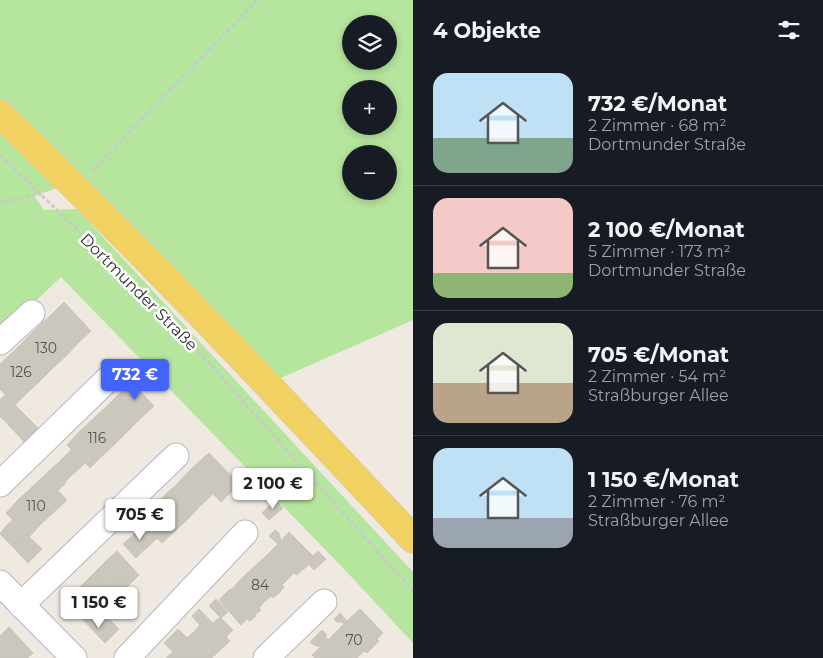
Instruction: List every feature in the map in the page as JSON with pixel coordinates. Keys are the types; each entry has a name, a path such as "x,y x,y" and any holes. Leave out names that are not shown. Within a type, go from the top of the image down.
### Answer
{"main road":[{"name":"Dortmunder Straße","path":"0,114 72,182 413,538"}],"street":[{"path":"0,342 32,313"},
{"path":"0,484 108,379"},
{"path":"21,605 176,456"},
{"path":"127,658 245,533"},
{"path":"0,583 74,658"},
{"path":"266,658 324,602"}],"path":[{"path":"0,203 42,194 87,177 149,110 258,0"},
{"name":"Dortmunder Straße","path":"0,155 127,278 208,362 413,591"}],"green space":[{"path":"0,0 413,0 413,320 267,384 72,183 34,196 44,210 77,209 413,572 413,643 344,569 61,277 0,335"}],"building":[{"path":"64,302 91,331 78,343 51,315"},
{"path":"51,315 78,343 66,356 38,327"},
{"path":"38,327 66,356 53,368 26,339"},
{"path":"26,339 53,368 41,380 13,352"},
{"path":"13,352 41,380 28,392 0,364"},
{"path":"0,364 28,392 15,405 0,389"},
{"path":"131,382 154,406 140,419 117,396"},
{"path":"5,395 12,401 0,413 0,400"},
{"path":"117,396 140,419 128,431 105,408"},
{"path":"12,401 18,408 5,421 0,417 0,413"},
{"path":"18,408 25,415 11,428 5,421"},
{"path":"105,408 128,431 115,444 92,420"},
{"path":"25,415 31,421 18,435 11,428"},
{"path":"92,420 115,444 102,456 79,432"},
{"path":"31,421 38,428 24,442 18,435"},
{"path":"79,432 102,456 90,468 67,445"},
{"path":"71,450 85,463 78,470 65,456"},
{"path":"209,453 239,484 221,502 213,494 225,482 203,458"},
{"path":"65,456 78,470 71,476 58,463"},
{"path":"203,458 225,482 213,494 190,470"},
{"path":"58,463 71,476 64,483 51,469"},
{"path":"51,469 65,484 58,490 44,476"},
{"path":"190,470 213,494 200,506 178,483"},
{"path":"44,476 67,500 54,512 31,488"},
{"path":"178,483 200,506 188,519 165,495"},
{"path":"31,488 54,512 41,524 18,500"},
{"path":"165,495 188,519 175,531 152,508"},
{"path":"18,500 41,524 29,537 6,513"},
{"path":"276,500 283,508 269,520 262,513"},
{"path":"152,508 175,531 162,543 139,520"},
{"path":"13,520 26,534 19,540 6,526"},
{"path":"144,524 157,538 150,545 137,531"},
{"path":"6,526 19,540 13,547 0,534"},
{"path":"275,530 279,533 281,541 278,544 269,536"},
{"path":"137,531 150,545 143,551 130,538"},
{"path":"289,532 313,556 303,570 278,544"},
{"path":"26,534 42,549 35,556 19,540"},
{"path":"130,538 143,551 136,558 123,544"},
{"path":"19,540 35,556 28,563 13,547"},
{"path":"278,544 302,570 297,575 294,573 288,579 266,556"},
{"path":"117,551 139,575 127,587 104,563"},
{"path":"318,551 326,559 314,570 307,562"},
{"path":"266,556 288,579 282,585 284,587 279,593 254,567"},
{"path":"104,563 127,587 114,599 91,576"},
{"path":"254,567 279,593 273,598 271,596 265,601 242,578"},
{"path":"91,576 114,599 101,611 79,588"},
{"path":"242,578 265,601 259,608 261,610 255,615 231,590"},
{"path":"79,588 99,609 92,616 72,595"},
{"path":"230,589 256,616 250,621 247,619 241,625 219,600"},
{"path":"72,595 92,616 85,622 65,602"},
{"path":"216,599 228,612 221,618 209,606"},
{"path":"99,609 119,629 112,636 92,616"},
{"path":"199,609 230,641 216,654 194,632 200,625 192,616"},
{"path":"360,609 383,633 373,647 347,621"},
{"path":"340,613 347,621 344,624 334,619"},
{"path":"92,616 112,636 105,643 85,622"},
{"path":"220,617 233,630 226,637 213,623"},
{"path":"347,621 373,647 367,653 364,651 359,656 336,632"},
{"path":"9,627 21,640 3,658 0,658 0,636"},
{"path":"178,629 187,638 194,632 216,654 212,658 193,658 171,636"},
{"path":"322,630 328,640 324,644 316,636"},
{"path":"336,632 359,656 357,658 338,658 324,644"},
{"path":"171,636 193,658 166,658 173,652 164,643"},
{"path":"316,636 324,644 320,647 310,642"},
{"path":"21,640 33,653 28,658 3,658"},
{"path":"324,644 338,658 315,658 312,655"}]}
